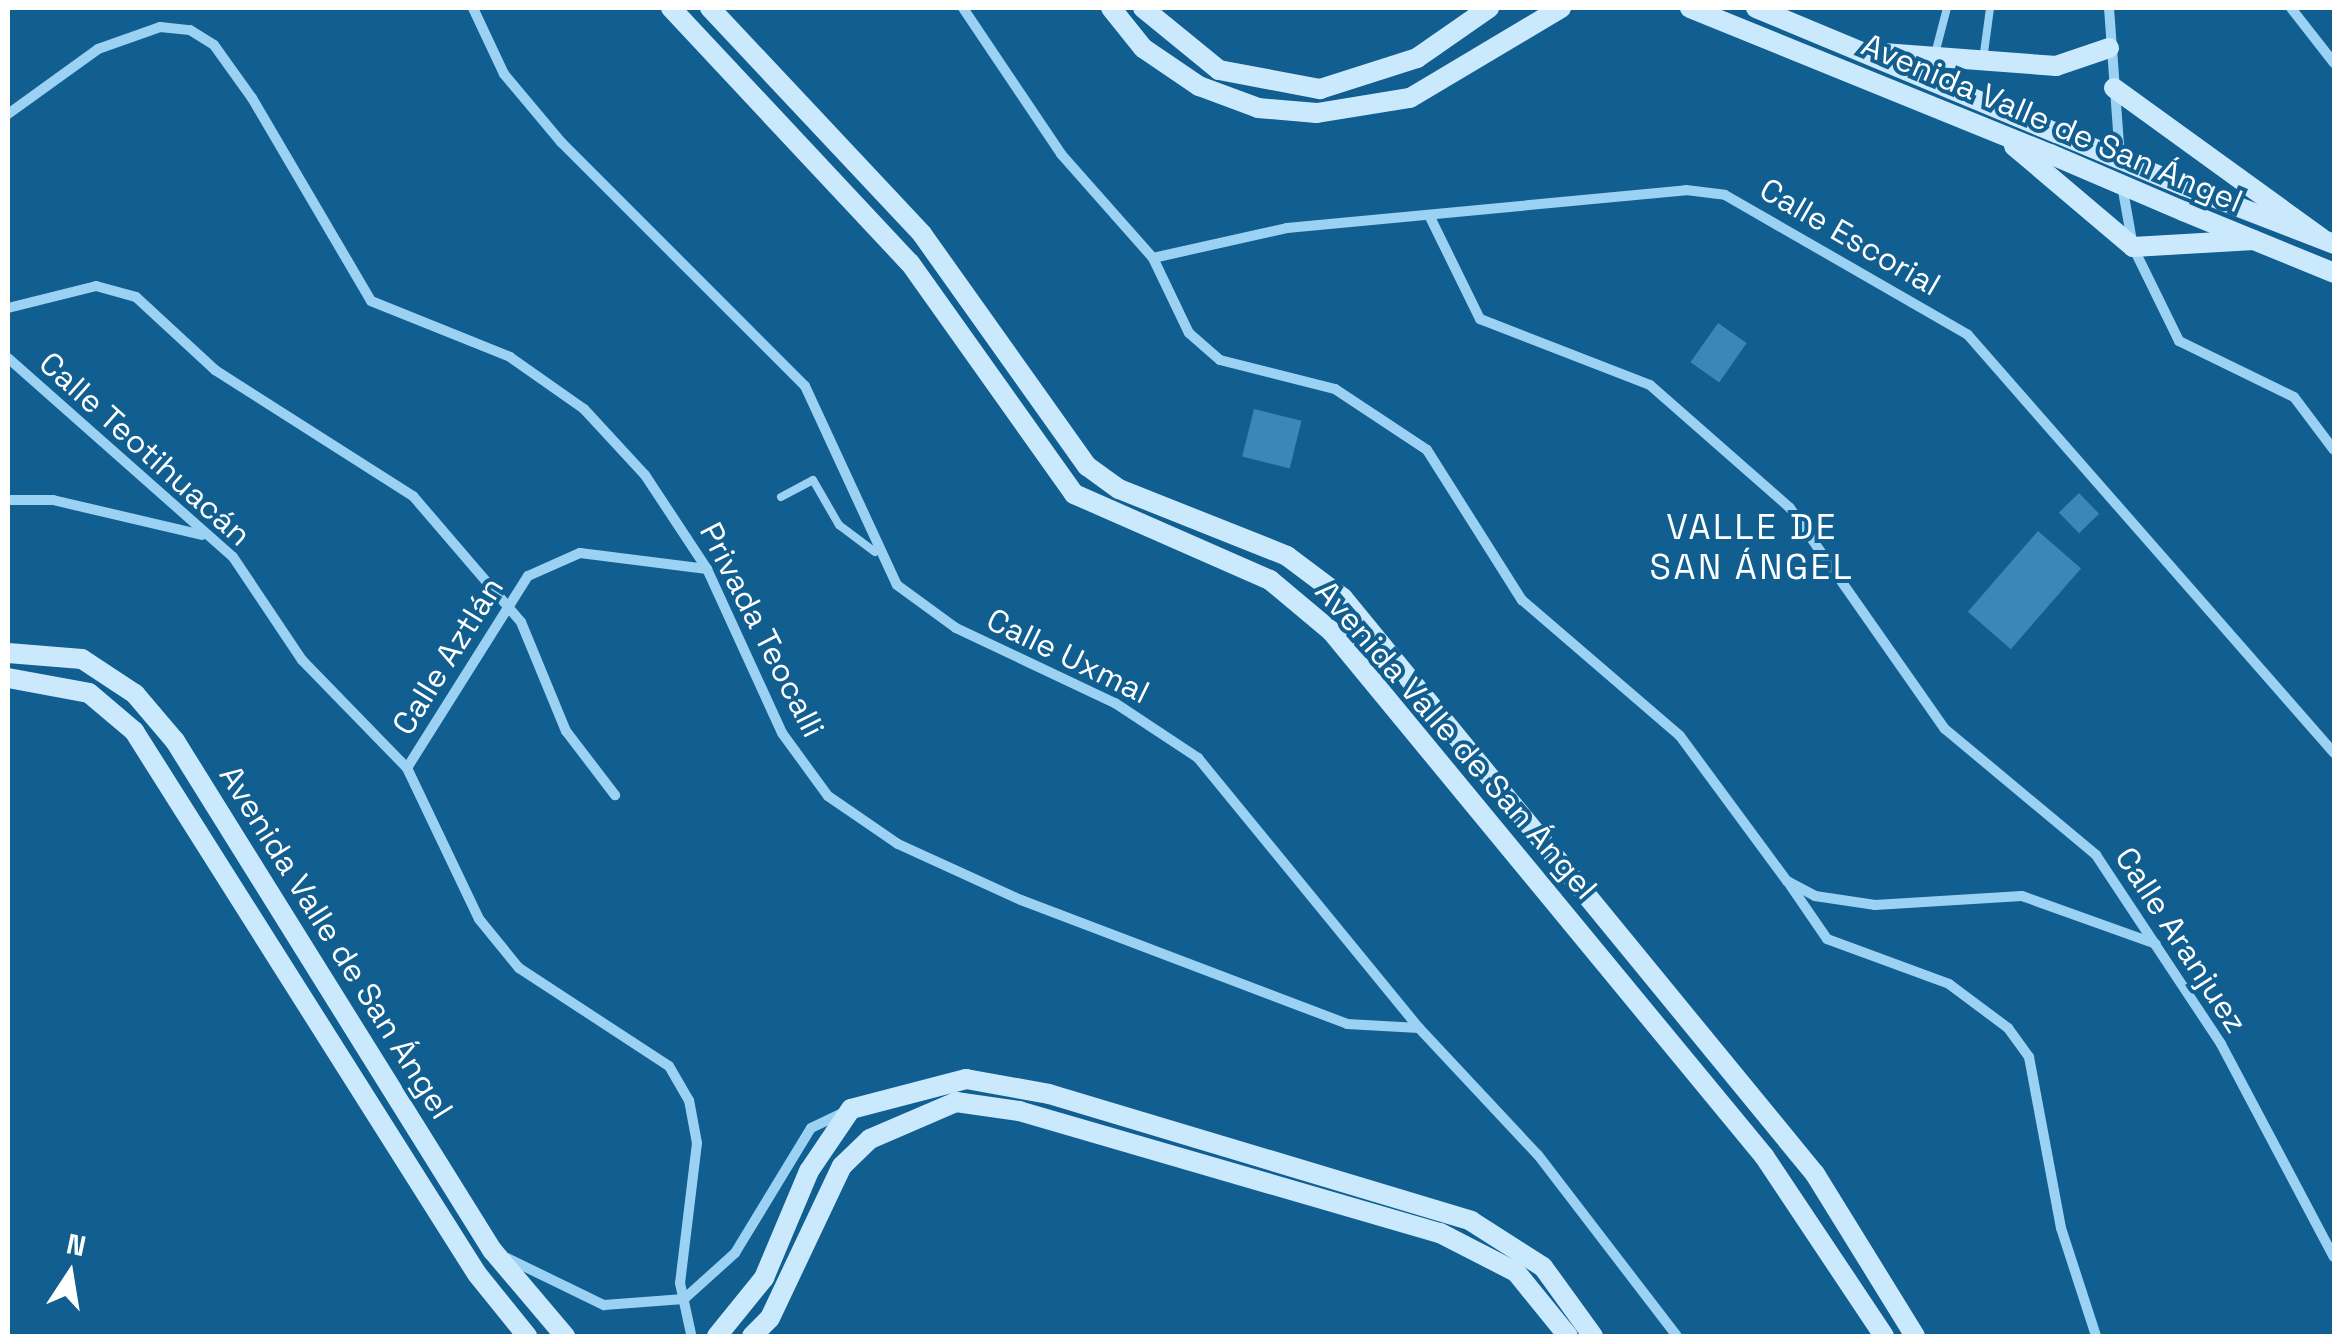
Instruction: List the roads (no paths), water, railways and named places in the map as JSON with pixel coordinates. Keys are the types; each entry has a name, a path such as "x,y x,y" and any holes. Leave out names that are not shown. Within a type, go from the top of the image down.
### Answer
{"street":[{"name":"Calle Uxmal","path":"473,8 504,74 562,142 792,369 876,552 922,608 1115,703 1198,758 1419,1028 1527,1142 1677,1336"},
{"name":"Avenida Valle de San Ángel","path":"670,8 747,95 910,263 1074,494 1270,580 1332,631 1764,1156 1884,1336"},
{"name":"Avenida Valle de San Ángel","path":"710,8 922,234 1087,466 1119,489 1287,556 1343,598 1815,1174 1916,1336"},
{"path":"963,8 1061,154 1153,258 1175,314 1220,360 1335,389 1427,450 1522,600 1680,736 1827,938 1950,984 2008,1028 2029,1057 2060,1228 2096,1336"},
{"path":"1110,8 1143,48 1199,86 1258,108 1317,113 1410,98 1561,8"},
{"path":"1143,8 1219,70 1320,89 1416,58 1489,8"},
{"name":"Avenida Valle de San Ángel","path":"1690,8 2334,273"},
{"name":"Avenida Valle de San Ángel","path":"1756,8 2184,186 2328,241"},
{"path":"2109,8 2109,48 2133,248 2179,341 2294,397 2334,450"},
{"path":"2290,8 2334,64"},
{"name":"Privada Teocalli","path":"8,114 126,37 160,27 202,37 252,98 355,285 391,315 510,357 584,409 645,476 707,568 782,733 812,779 869,826 1021,900 1347,1024 1419,1028"},
{"path":"1859,52 1935,54 2056,66 2109,48"},
{"path":"726,72 752,52"},
{"path":"747,95 774,77"},
{"path":"2114,88 2328,241"},
{"path":"2000,135 2133,248 2254,240"},
{"name":"Calle Escorial","path":"1153,258 1234,234 1702,190 1798,232 1968,335 2334,753"},
{"name":"Calle Aranjuez","path":"1429,216 1480,319 1650,385 1790,508 1945,728 2096,855 2156,944 2334,1257"},
{"path":"8,308 96,286 136,296 215,370 413,496 507,604 566,731 615,796"},
{"name":"Calle Teotihuacán","path":"8,358 233,556 302,660 407,768 500,947 533,978 625,1030 680,1083 697,1143 684,1300 690,1334"},
{"path":"8,500 53,500 206,536"},
{"name":"Calle Aztlán","path":"407,768 528,576 580,553 707,568"},
{"name":"Avenida Valle de San Ángel","path":"8,653 82,659 134,694 175,741 492,1250 565,1336"},
{"name":"Avenida Valle de San Ángel","path":"8,678 90,693 134,731 476,1274 527,1336"},
{"path":"1788,882 1814,896 1875,905 2022,896 2156,944"},
{"path":"315,1015 339,1000"},
{"path":"492,1250 604,1305 684,1300 734,1253 811,1128 911,1089 966,1079 1048,1094 1443,1223 1542,1267 1593,1336"},
{"path":"911,1089 917,1113"},
{"path":"752,1336 770,1318 842,1166 917,1113 956,1102 1018,1111 1443,1223 1516,1272 1568,1336"},
{"path":"717,1336 764,1278 809,1172 852,1110"}],"lane":[{"path":"1935,54 1947,8"},
{"path":"1983,60 1990,8"},
{"path":"781,497 808,477 838,525 876,552"}],"district":[{"name":"VALLE DE SAN ÁNGEL","path":"1752,547"}]}
